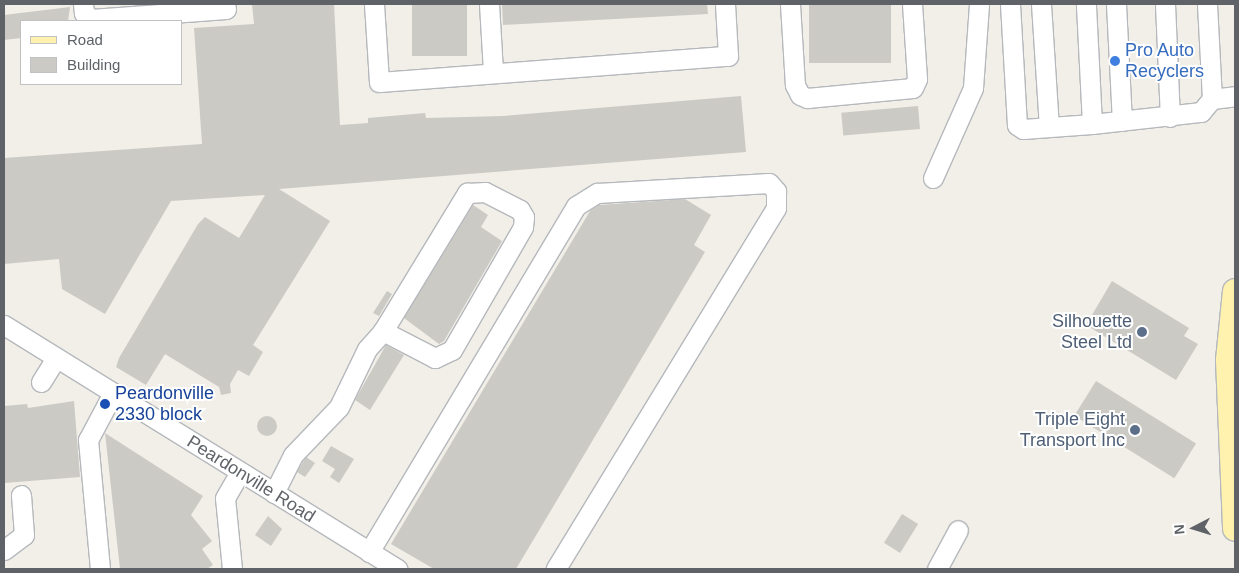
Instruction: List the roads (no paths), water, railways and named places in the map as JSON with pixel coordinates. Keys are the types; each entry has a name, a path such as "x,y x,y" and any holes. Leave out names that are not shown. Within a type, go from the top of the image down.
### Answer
{"main road":[{"path":"1235,291 1228,360 1235,529"}],"street":[{"path":"84,4 84,13 91,19 226,10 225,4"},
{"path":"374,4 379,82 493,72 728,56 724,4"},
{"path":"489,4 493,72"},
{"path":"790,4 795,85 800,96 807,98 913,88 917,79 912,4"},
{"path":"933,178 973,88 979,4"},
{"path":"1010,4 1017,125 1023,129 1170,117 1201,112 1212,99 1235,96"},
{"path":"1041,4 1049,127"},
{"path":"1086,4 1092,124"},
{"path":"1116,4 1122,121"},
{"path":"1165,4 1170,117"},
{"path":"1207,4 1212,99"},
{"path":"369,552 576,206 597,193 769,183 776,191 776,208 556,569"},
{"path":"274,494 293,455 339,407 367,349 384,331 467,193 485,192 520,210 524,217 523,227 452,350 436,358 384,331"},
{"name":"Peardonville Road","path":"4,325 397,569"},
{"path":"41,382 56,358"},
{"path":"100,569 88,440 113,393"},
{"path":"232,569 225,498 240,472"},
{"path":"4,550 24,535 20,495"},
{"path":"937,569 958,530"}],"place":[{"name":"Pro Auto Recyclers","path":"1115,61"},
{"name":"Silhouette Steel Ltd","path":"1142,332"},
{"name":"Peardonville 2330 block","path":"105,404"},
{"name":"Triple Eight Transport Inc","path":"1135,430"}]}
